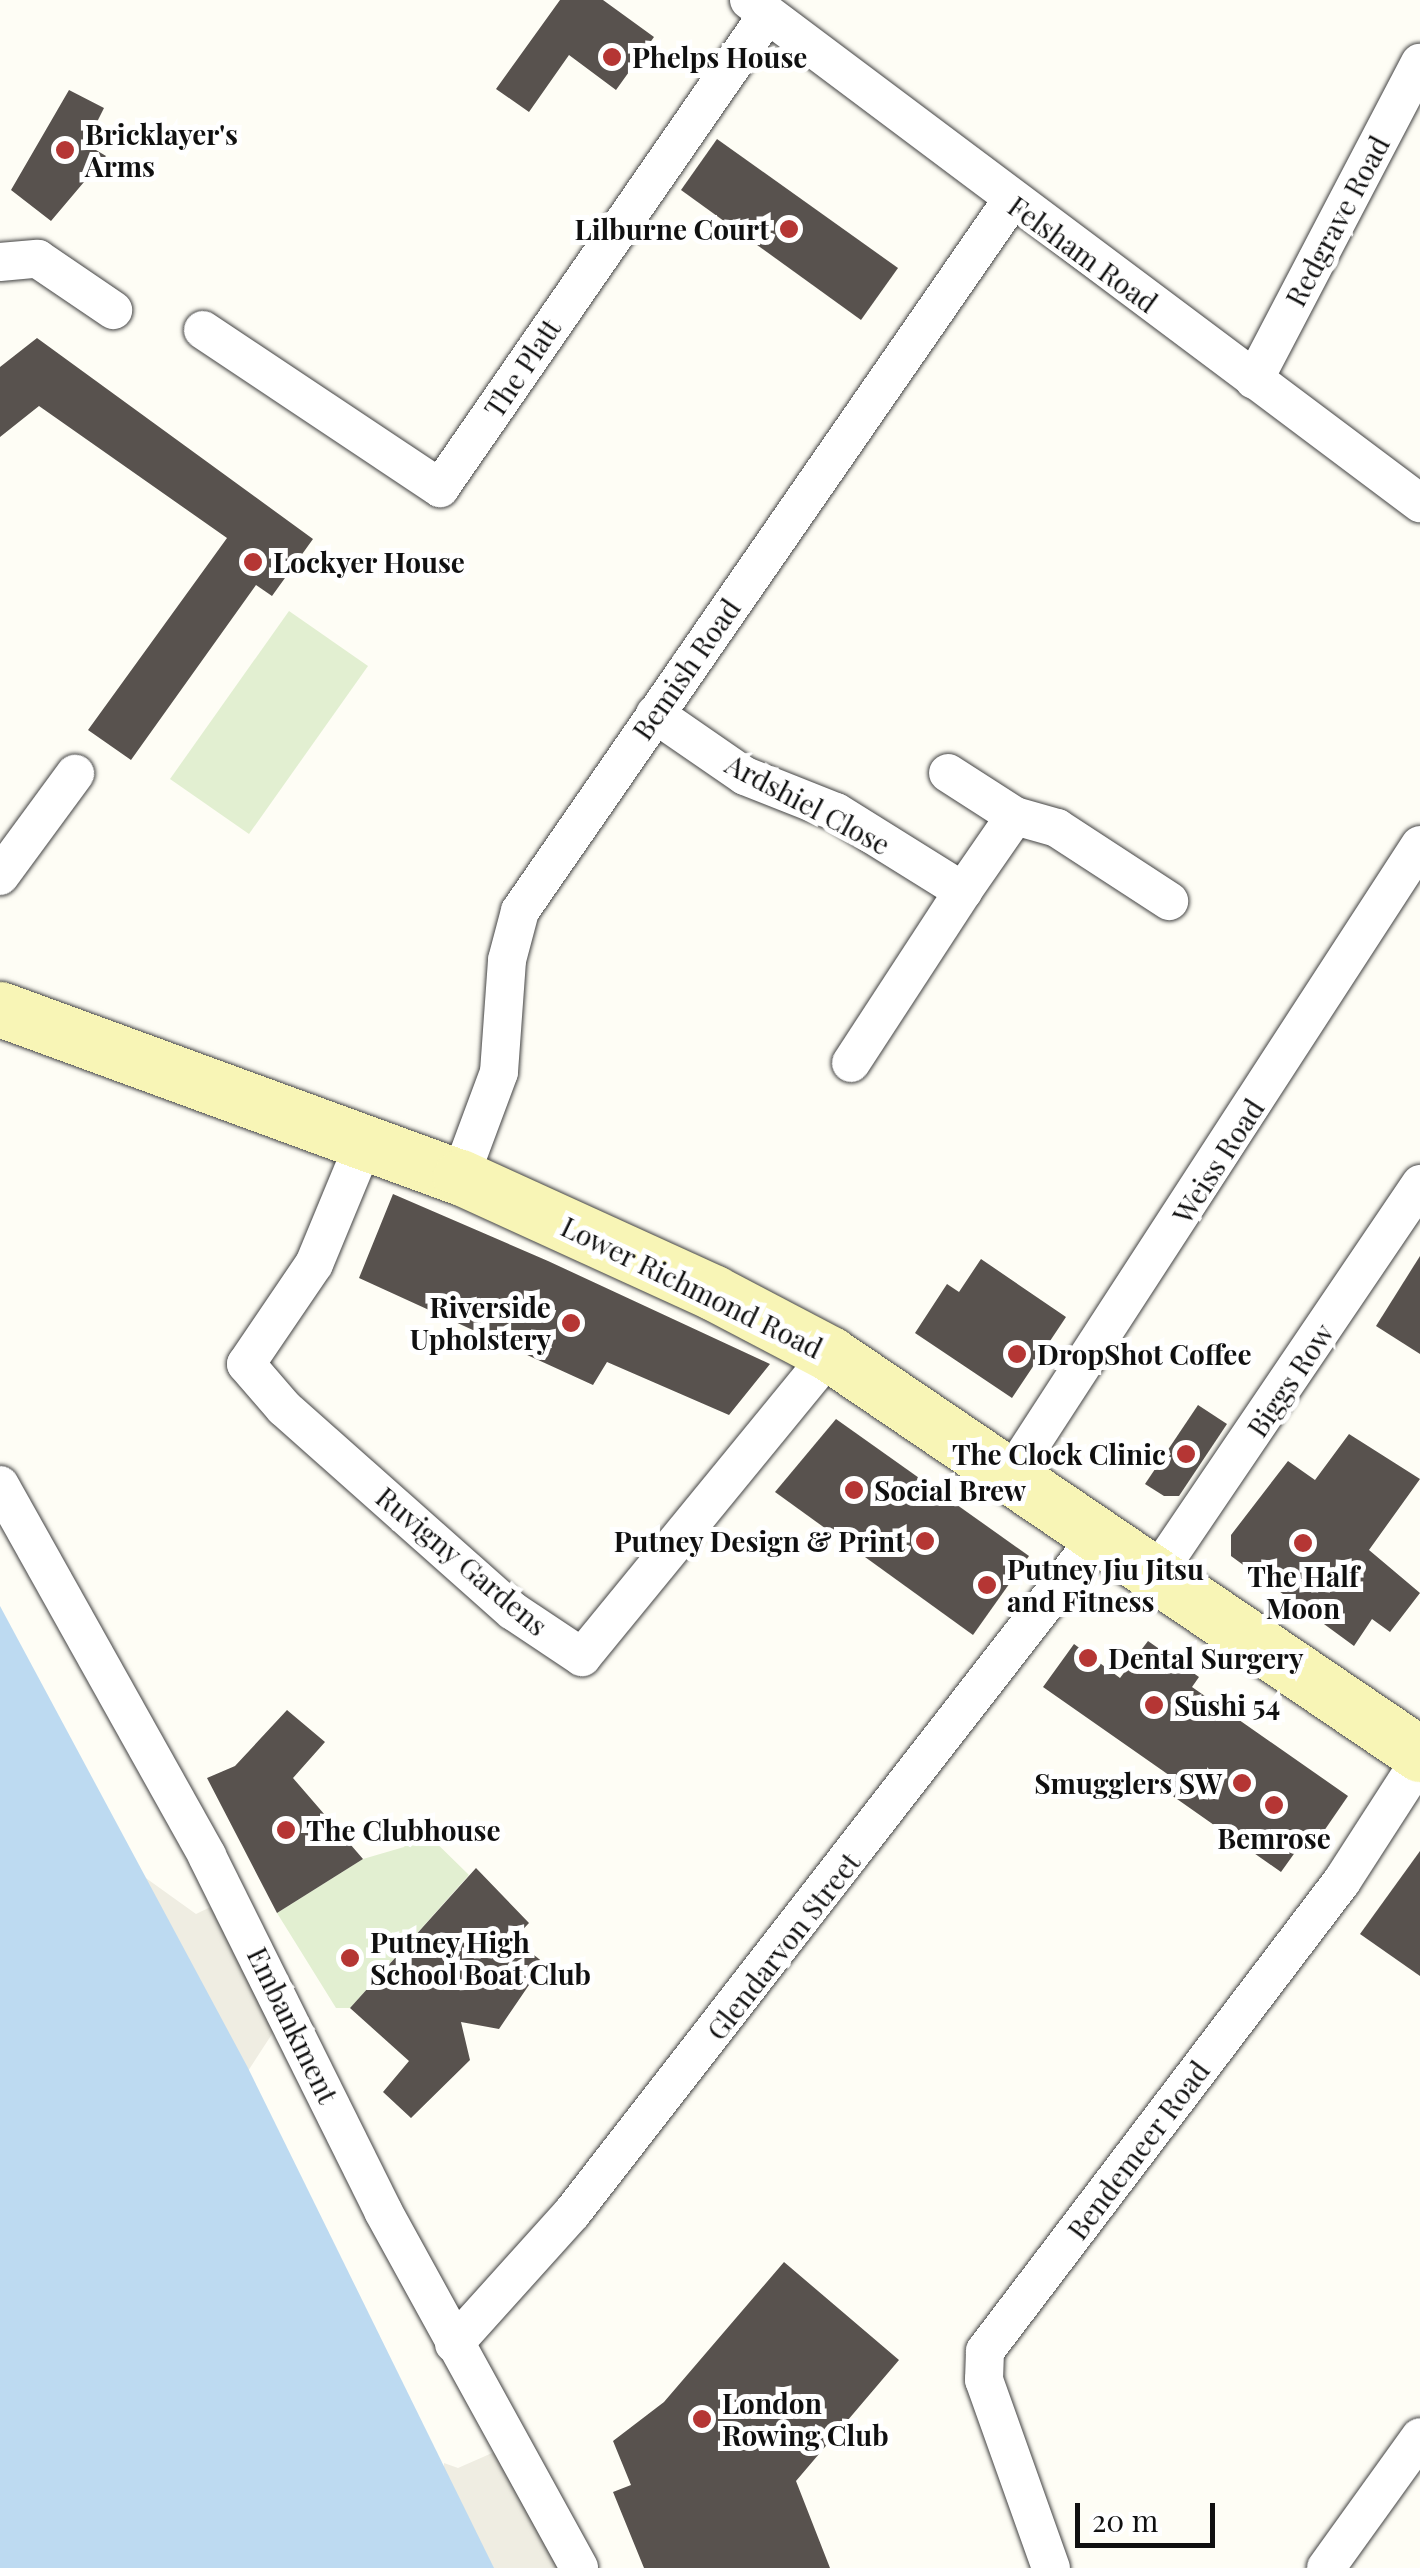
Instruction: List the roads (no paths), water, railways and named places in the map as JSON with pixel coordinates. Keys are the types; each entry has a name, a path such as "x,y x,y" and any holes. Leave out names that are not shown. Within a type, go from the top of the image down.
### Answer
{"main road":[{"name":"Lower Richmond Road","path":"0,1009 460,1177 830,1354 1157,1573 1420,1757"}],"street":[{"name":"Felsham Road","path":"758,7 1011,202 1420,503"},
{"name":"The Platt","path":"203,330 440,488 758,7"},
{"name":"Redgrave Road","path":"1254,380 1420,63"},
{"name":"Bemish Road","path":"460,1177 499,1072 507,960 520,912 1011,202"},
{"path":"0,262 38,260 113,310"},
{"name":"Ardshiel Close","path":"655,714 746,776 836,812 964,891"},
{"path":"948,773 1014,816 1057,828 1169,902"},
{"path":"0,876 75,774"},
{"path":"851,1062 1014,816"},
{"name":"Weiss Road","path":"1011,1475 1420,845"},
{"name":"Ruvigny Gardens","path":"365,1141 314,1264 246,1364 284,1408 513,1611 582,1657 830,1354"},
{"name":"Biggs Row","path":"1157,1573 1416,1201"},
{"name":"Embankment","path":"0,1485 229,1898 454,2344 579,2568"},
{"name":"Glendarvon Street","path":"454,2344 572,2214 1098,1536"},
{"name":"Bendemeer Road","path":"1051,2568 984,2380 985,2351 1342,1880 1420,1757"},
{"path":"1326,2568 1420,2438"}],"water":[{"path":"0,1606 247,2066 494,2568 0,2568"}],"place":[{"name":"Phelps House","path":"612,57"},
{"name":"Bricklayer's Arms","path":"65,150"},
{"name":"Lilburne Court","path":"789,229"},
{"name":"Lockyer House","path":"253,562"},
{"name":"Riverside Upholstery","path":"571,1323"},
{"name":"DropShot Coffee","path":"1017,1354"},
{"name":"The Clock Clinic","path":"1186,1454"},
{"name":"Social Brew","path":"854,1490"},
{"name":"Putney Design & Print","path":"925,1541"},
{"name":"The Half Moon","path":"1303,1543"},
{"name":"Putney Jiu Jitsu and Fitness","path":"987,1585"},
{"name":"Dental Surgery","path":"1088,1658"},
{"name":"Sushi 54","path":"1154,1705"},
{"name":"Smugglers SW","path":"1242,1783"},
{"name":"Bemrose","path":"1274,1805"},
{"name":"The Clubhouse","path":"286,1830"},
{"name":"Putney High School Boat Club","path":"350,1958"},
{"name":"London Rowing Club","path":"702,2419"}]}
